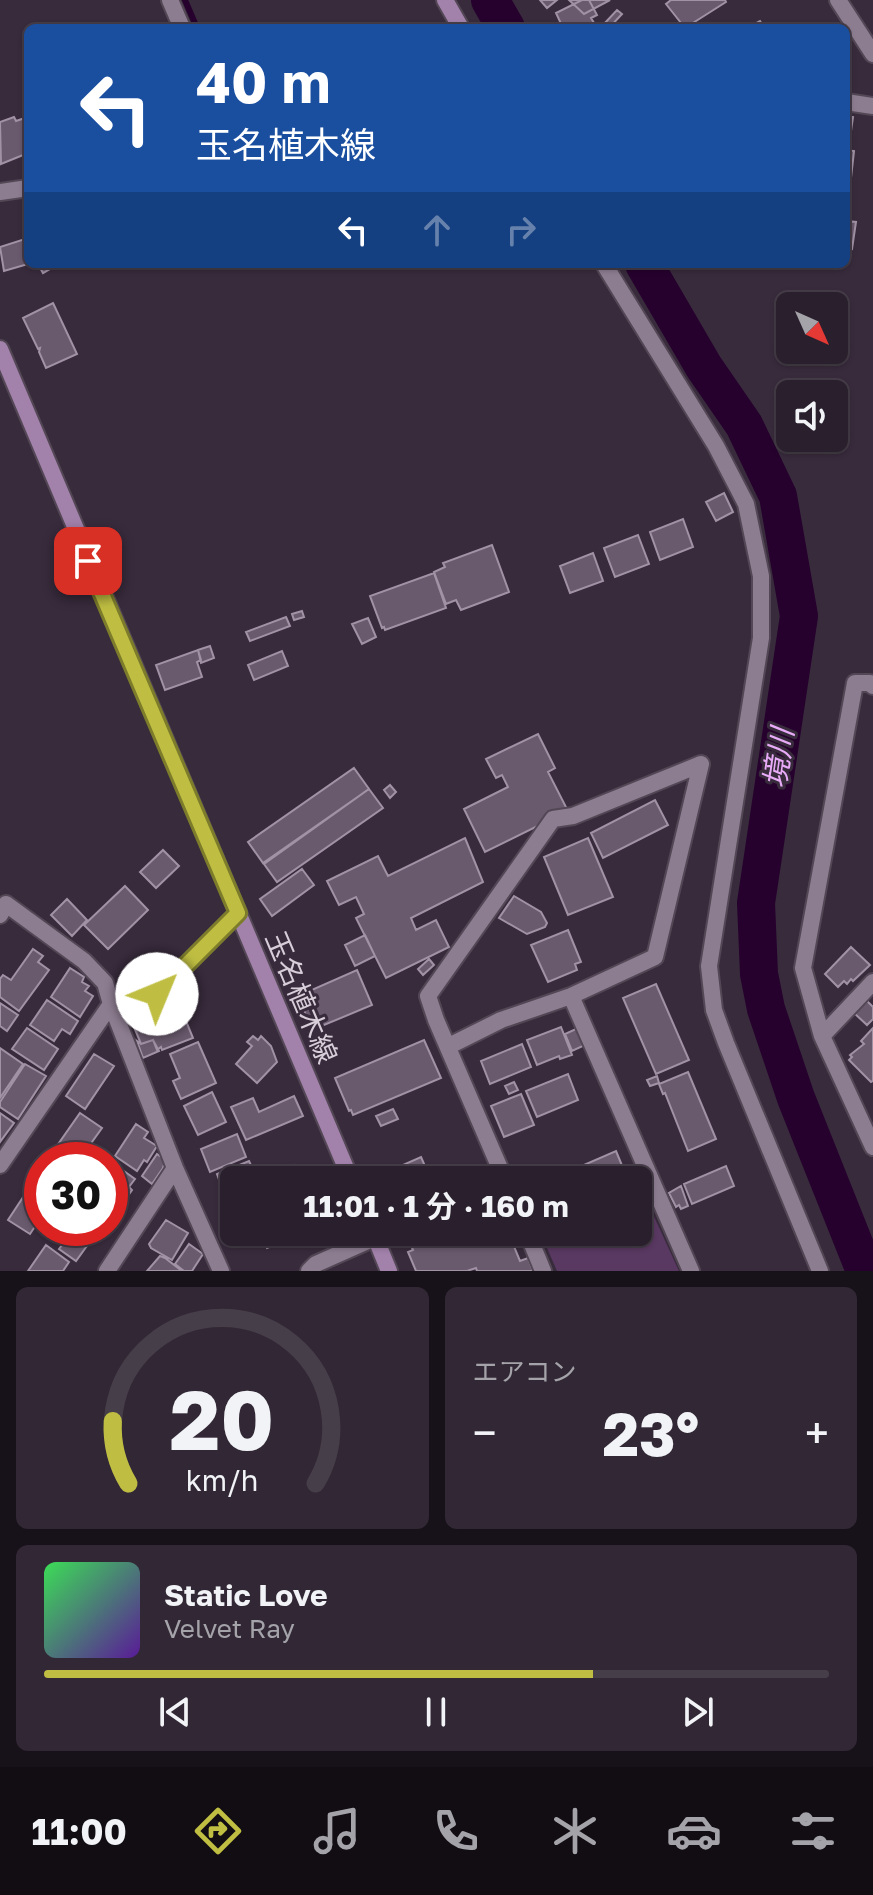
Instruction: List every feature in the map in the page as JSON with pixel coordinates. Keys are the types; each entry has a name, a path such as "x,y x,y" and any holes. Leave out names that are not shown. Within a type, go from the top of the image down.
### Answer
{"main road":[{"path":"445,0 459,24"},
{"name":"玉名植木線","path":"0,349 345,1166"},
{"path":"382,1246 389,1271"}],"street":[{"path":"170,0 180,24"},
{"path":"838,0 866,29 873,54"},
{"path":"850,103 873,106"},
{"path":"0,192 24,189"},
{"path":"606,268 716,446 746,504 761,576 761,638 709,966 714,1010 726,1043 820,1271"},
{"path":"873,686 870,683 855,683 803,968 822,1036 873,1147"},
{"path":"449,1046 501,1020 571,996 655,957 701,764 573,816 553,819 428,996 499,1166"},
{"path":"0,915 6,904 84,961 105,983 175,1168 221,1271"},
{"path":"0,1165 111,1004 157,994 238,913"},
{"path":"822,1036 873,982"},
{"path":"571,996 691,1271"},
{"path":"107,1271 175,1168"},
{"path":"309,1271 316,1264 354,1246"},
{"path":"533,1246 543,1271"}],"shaded area":[{"path":"652,1212 679,1271 557,1271 546,1246 652,1246"}],"building":[{"path":"540,0 557,0 547,8"},
{"path":"569,0 610,0 584,14"},
{"path":"582,0 589,0 597,15 591,18 592,24 561,24 556,13"},
{"path":"671,0 726,2 691,24 682,24 666,4"},
{"path":"617,10 622,14 613,24 604,24"},
{"path":"14,117 16,121 24,118 24,155 1,164 0,122"},
{"path":"850,150 854,151 850,178"},
{"path":"850,221 856,222 850,249"},
{"path":"24,239 24,265 4,271 0,247"},
{"path":"53,303 77,354 46,368 40,348 23,318"},
{"path":"724,493 733,512 716,521 706,502"},
{"path":"683,519 693,547 660,560 650,532"},
{"path":"638,535 649,564 615,577 604,548"},
{"path":"492,545 509,592 461,610 456,600 446,604 434,572 445,567 443,563"},
{"path":"593,553 603,581 570,593 560,566"},
{"path":"434,573 446,608 385,630 382,628 370,596"},
{"path":"302,611 304,617 294,620 292,614"},
{"path":"286,617 290,626 250,641 246,632"},
{"path":"368,618 376,637 362,644 352,624"},
{"path":"210,646 214,658 201,663 198,650"},
{"path":"198,650 201,660 197,662 202,677 165,690 156,665"},
{"path":"282,651 288,666 254,680 248,665"},
{"path":"538,734 555,768 548,772 568,811 485,852 464,809 508,787 502,775 496,778 486,759"},
{"path":"354,768 369,789 263,863 248,842"},
{"path":"390,785 396,792 390,798 384,790"},
{"path":"369,789 383,808 277,882 264,864"},
{"path":"655,800 668,825 603,858 591,833"},
{"path":"465,838 483,882 411,918 416,930 436,920 449,947 386,978 356,918 364,914 356,897 339,905 327,881 378,856 388,876"},
{"path":"588,838 613,897 568,915 544,857"},
{"path":"163,850 179,866 156,888 140,872"},
{"path":"302,869 314,885 272,916 260,899"},
{"path":"125,886 148,910 108,949 84,925"},
{"path":"514,896 541,912 547,923 545,927 527,934 499,918"},
{"path":"67,899 87,920 72,936 51,915"},
{"path":"568,930 581,962 575,964 577,970 548,982 531,945"},
{"path":"365,935 375,956 355,966 345,945"},
{"path":"851,947 870,965 853,981 851,979 847,984 844,981 838,987 825,974"},
{"path":"33,949 43,956 38,962 49,970 19,1011 0,997 0,979 3,975 11,980"},
{"path":"429,959 434,965 423,975 418,969"},
{"path":"70,968 84,977 82,982 89,986 85,991 93,996 80,1017 51,997"},
{"path":"357,970 372,1005 312,1030 298,996"},
{"path":"656,984 689,1060 656,1074 623,998"},
{"path":"47,1000 78,1021 70,1034 62,1029 54,1041 30,1025"},
{"path":"866,1000 873,1007 873,1019 867,1025 854,1013"},
{"path":"0,1003 18,1015 7,1031 0,1026"},
{"path":"175,1004 193,1038 162,1050 161,1047 157,1050 153,1040 141,1044 134,1027 149,1021 147,1016"},
{"path":"561,1027 572,1055 560,1059 559,1056 537,1065 527,1040"},
{"path":"27,1028 58,1049 44,1070 12,1049"},
{"path":"578,1028 585,1045 572,1051 565,1034"},
{"path":"873,1028 873,1081 871,1082 849,1060"},
{"path":"253,1036 258,1040 261,1036 271,1046 277,1062 257,1083 236,1064 252,1046 247,1042"},
{"path":"153,1040 159,1051 143,1058 137,1041 141,1044"},
{"path":"424,1040 441,1078 353,1115 349,1111 335,1078"},
{"path":"198,1042 216,1083 181,1099 173,1081 180,1078 170,1054"},
{"path":"522,1044 531,1067 490,1084 481,1061"},
{"path":"0,1048 23,1064 0,1098"},
{"path":"94,1054 114,1066 85,1109 66,1096"},
{"path":"25,1064 46,1076 18,1119 0,1107 0,1102"},
{"path":"688,1072 716,1139 688,1151 659,1084"},
{"path":"568,1074 578,1100 537,1117 526,1091"},
{"path":"657,1076 659,1083 650,1086 647,1080"},
{"path":"514,1082 518,1090 509,1094 505,1086"},
{"path":"212,1092 226,1122 198,1135 184,1106"},
{"path":"521,1094 534,1125 504,1137 491,1106"},
{"path":"294,1096 303,1116 246,1140 231,1107 253,1098 259,1112"},
{"path":"393,1109 398,1119 381,1126 376,1116"},
{"path":"0,1113 14,1123 0,1142"},
{"path":"80,1113 102,1128 92,1142 60,1142"},
{"path":"136,1124 148,1132 144,1138 157,1146 137,1171 128,1165 128,1142 124,1142"},
{"path":"237,1134 246,1157 210,1172 201,1149"},
{"path":"616,1151 622,1166 582,1166"},
{"path":"157,1154 165,1160 152,1184 142,1176"},
{"path":"421,1157 425,1166 401,1166"},
{"path":"726,1166 734,1186 692,1204 684,1184"},
{"path":"128,1174 135,1179 129,1187 132,1190 128,1196"},
{"path":"681,1186 688,1206 681,1209 679,1205 676,1207 669,1193"},
{"path":"24,1196 24,1230 8,1220"},
{"path":"166,1220 188,1233 172,1260 149,1244"},
{"path":"189,1244 203,1254 192,1271 184,1271 175,1264"},
{"path":"45,1246 69,1262 63,1271 28,1271"},
{"path":"61,1246 87,1246 76,1261 59,1249"},
{"path":"411,1246 514,1246 520,1261 528,1258 533,1271 477,1271 476,1268 467,1271 416,1271 408,1252 413,1250"},
{"path":"160,1256 165,1258 182,1271 147,1271"}],"waterway":[{"path":"185,0 195,24"},
{"name":"境川","path":"490,0 504,24"},
{"name":"境川","path":"646,268 704,367 744,425 778,496 799,616 756,903 759,974 766,1009 796,1098 865,1271"}],"route":[{"path":"88,561 238,913 157,994"}]}
